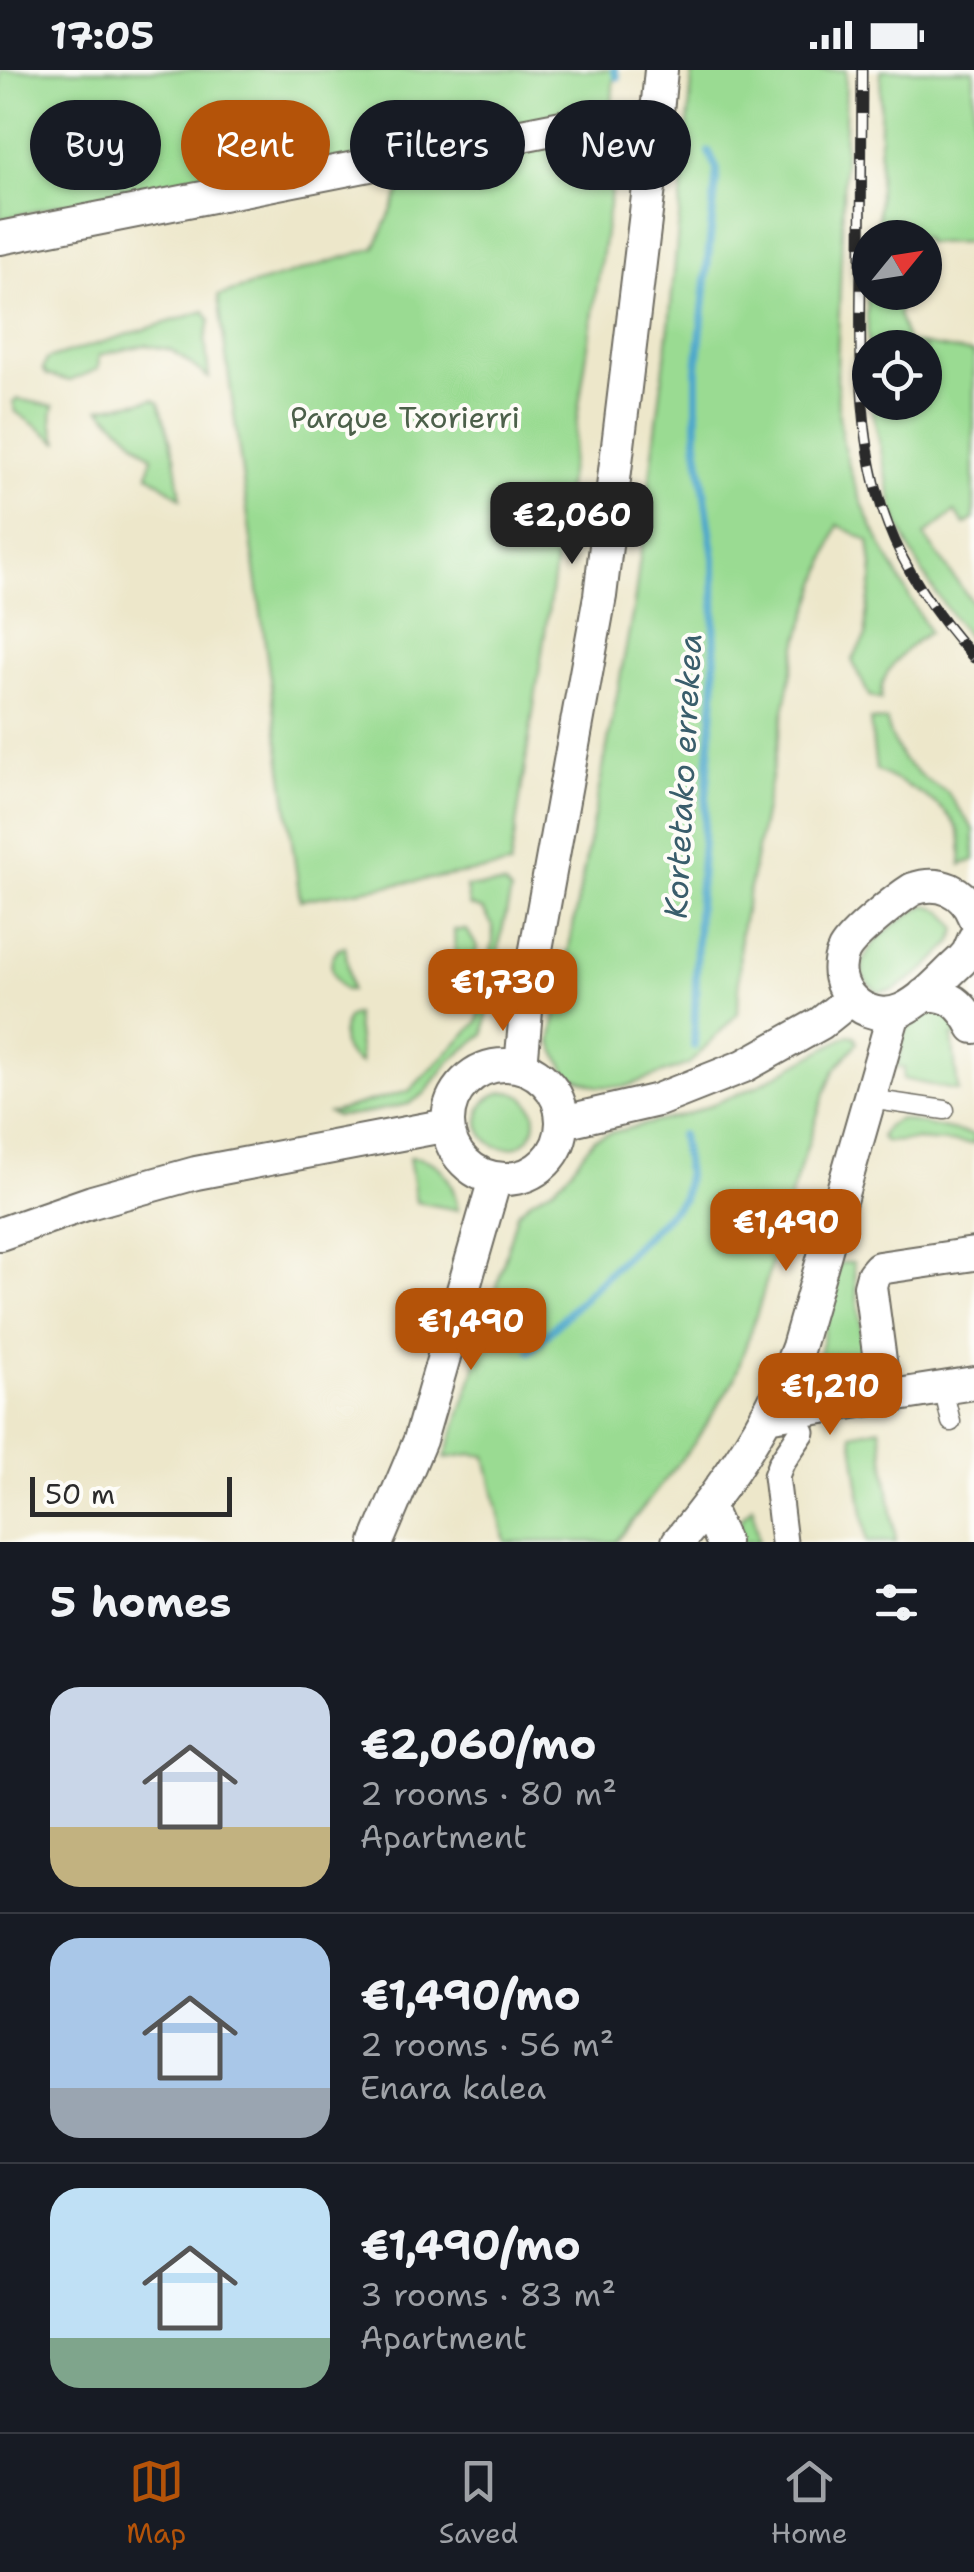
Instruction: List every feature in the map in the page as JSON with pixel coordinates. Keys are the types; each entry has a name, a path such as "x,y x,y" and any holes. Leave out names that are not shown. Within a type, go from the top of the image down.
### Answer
{"street":[{"path":"658,100 661,70"},
{"path":"0,238 545,130"},
{"path":"521,1068 527,1000 600,596 647,190"},
{"path":"974,917 960,883 913,889 848,944 840,968 844,990 861,1008 894,1013 924,995 974,944"},
{"path":"924,995 940,994 956,1002 974,1028"},
{"path":"562,1122 658,1100 744,1066 821,1023 851,999"},
{"path":"678,1542 706,1510 785,1383 894,1013"},
{"path":"503,1065 538,1075 560,1104 562,1122 553,1154 528,1175 512,1180 477,1172 462,1160 452,1144 448,1126 457,1091 470,1077 503,1065"},
{"path":"0,1234 196,1172 448,1126"},
{"path":"377,1542 420,1440 495,1179"},
{"path":"884,1398 870,1286 874,1275 880,1268 974,1254"},
{"path":"766,1416 959,1385"},
{"path":"784,1542 776,1476 802,1432"},
{"path":"706,1510 722,1535 722,1542"}],"lane":[{"path":"869,1098 945,1110"},
{"path":"952,1422 959,1385"}],"green space":[{"path":"0,70 614,70 612,100 545,100 545,134 525,137 525,100 350,100 350,166 330,170 330,100 181,100 181,190 208,190 100,208 61,204 0,220"},
{"path":"693,70 846,70 837,361 839,419 848,462 866,513 929,632 889,670 881,700 869,696 852,660 866,636 873,574 869,541 838,525 797,645 740,936 738,1013 689,1064 624,1087 597,1086 568,1075 551,1042 634,605 682,190 691,190"},
{"path":"881,70 974,70 974,242 942,243 942,220 878,220"},
{"name":"Parque Txorierri","path":"545,141 545,190 611,190 510,866 300,900 218,296 375,248 400,190 525,190 525,145"},
{"path":"867,310 899,310 903,330 868,330"},
{"path":"205,311 210,321 205,339 209,378 172,350 145,345 99,355 98,369 70,381 47,375 43,369 47,359"},
{"path":"942,348 974,353 974,519 965,525 955,512 924,536 974,605 974,644 927,579 907,544 893,507 875,420 942,420"},
{"path":"17,399 54,406 53,425 60,443 16,412 13,402"},
{"path":"154,399 159,402 175,456 181,498 148,474 152,457 100,408"},
{"path":"870,720 887,721 903,760 947,792 974,830 974,860 961,865 961,844 950,817 914,789 876,770"},
{"path":"504,885 511,892 484,1034 449,1062 425,1093 409,1104 356,1115 329,1113 409,1091 478,1022 493,926 483,910 469,905 466,887"},
{"path":"927,905 941,911 954,924 957,929 952,943 924,970 894,990 878,992 866,981 865,958 882,936"},
{"path":"454,930 467,930 477,947 470,976 456,980"},
{"path":"345,946 351,990 340,985 332,966 334,954"},
{"path":"943,1006 966,1034 952,1036 958,1091 903,1079 904,1068 896,1067 907,1030 921,1017"},
{"path":"355,1014 361,1064 345,1051 342,1039 347,1018"},
{"path":"849,1035 855,1036 857,1043 834,1071 824,1095 734,1380 695,1442 616,1542 505,1542 486,1456 445,1458 473,1375 517,1213 566,1176 594,1139 688,1114 755,1087"},
{"path":"507,1092 527,1100 535,1120 527,1140 507,1148 487,1140 479,1120 487,1100"},
{"path":"901,1119 974,1135 974,1144 885,1142 881,1137 884,1130"},
{"path":"409,1157 438,1166 449,1180 458,1210 416,1202"},
{"path":"853,1262 867,1377 812,1391 837,1267"},
{"path":"880,1428 896,1542 867,1542 852,1434"},
{"path":"753,1506 758,1542 741,1542 740,1520"}],"waterway":[{"name":"Kortetako errekea","path":"614,70 617,77"},
{"name":"Kortetako errekea","path":"694,1046 698,908 715,680 714,558 697,441 697,369 717,170 709,152"},
{"name":"Kortetako errekea","path":"530,1351 683,1199 687,1175 681,1135"}],"railway":[{"path":"862,70 861,365 871,463 888,525 904,561 936,612 974,658"}]}
